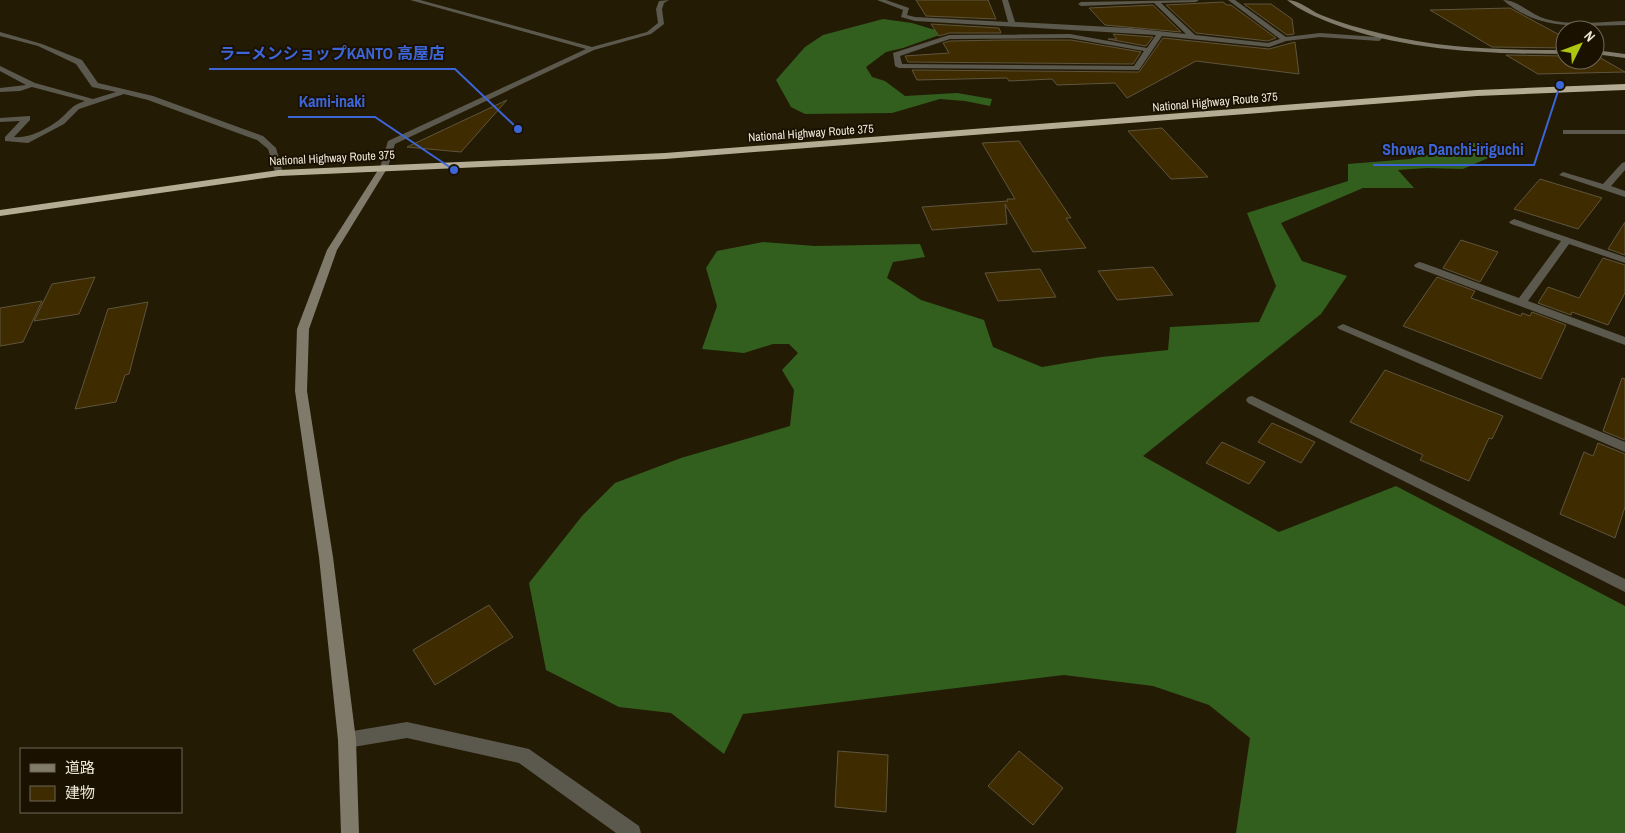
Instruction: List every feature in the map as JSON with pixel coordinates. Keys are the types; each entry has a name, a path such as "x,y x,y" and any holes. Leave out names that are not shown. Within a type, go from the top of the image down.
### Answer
{"highway":[{"name":"National Highway Route 375","path":"2,214 244,176 278,173 665,156 1477,94 1625,87"}],"street":[{"path":"413,0 592,49"},
{"path":"350,833 347,740 326,557 300,391 303,329 332,250 384,167 391,144 592,49 649,33 661,24 659,9 661,2 666,0"},
{"path":"880,0 907,8 903,16 916,19 1160,34 1269,45 1285,39 1320,35 1379,39 1382,36"},
{"path":"1005,0 1012,24"},
{"path":"1081,4 1196,0"},
{"path":"1231,0 1285,39"},
{"path":"1290,0 1317,15 1342,25 1382,36 1505,51 1555,52"},
{"path":"1506,0 1532,16 1545,21 1563,24 1625,23"},
{"path":"1156,2 1193,37"},
{"path":"0,34 40,45 78,62 95,85 105,89 128,92 260,138 272,148 278,173"},
{"path":"1148,50 1070,36 949,37 896,55 899,66 1136,68 1160,34"},
{"path":"1605,53 1625,56"},
{"path":"0,68 32,85 93,101"},
{"path":"0,90 20,89 32,85"},
{"path":"0,120 27,118 8,139 24,141 61,122 76,107 128,92"},
{"path":"1566,132 1625,132"},
{"path":"1605,187 1625,165"},
{"path":"1563,174 1625,194"},
{"path":"1514,222 1625,260"},
{"path":"1521,303 1567,240"},
{"path":"1419,265 1625,341"},
{"path":"1343,327 1625,447"},
{"path":"1252,400 1625,586"},
{"path":"347,740 407,730 523,755 632,833"}],"green space":[{"path":"883,19 912,23 945,33 886,52 866,67 872,77 885,81 905,96 957,93 992,99 990,106 940,99 892,113 805,114 791,107 776,80 805,47 823,35"},
{"path":"1478,142 1502,152 1463,169 1427,168 1398,170 1414,188 1363,188 1281,223 1302,261 1347,276 1321,314 1143,456 1279,532 1396,486 1625,606 1625,833 1236,833 1250,738 1209,705 1153,686 1064,675 743,714 724,754 671,713 619,707 546,670 529,583 582,516 615,483 681,458 790,426 794,390 782,370 798,353 789,344 773,344 744,353 702,349 717,306 706,268 717,251 763,242 815,246 920,244 925,257 893,262 887,278 921,300 984,320 993,347 1042,367 1101,357 1168,350 1170,327 1259,322 1276,286 1247,213 1348,181 1348,164 1410,159"}],"building":[{"path":"916,0 988,0 996,19 926,16"},
{"path":"1223,2 1231,5 1276,38 1268,41 1196,33 1166,5"},
{"path":"1244,4 1271,4 1292,19 1294,34 1287,35"},
{"path":"1153,5 1181,32 1105,25 1089,8"},
{"path":"1510,8 1555,33 1555,48 1492,47 1430,10"},
{"path":"931,24 999,28 1001,33 949,33 939,36"},
{"path":"1113,34 1153,37 1146,46 1108,39 1117,39"},
{"path":"1163,38 1269,49 1295,42 1299,74 1196,61 1127,98 1115,83 1057,85 1052,79 1009,81 1007,78 917,80 912,70 1139,72"},
{"path":"1071,40 1141,52 1133,64 908,62 905,56 949,53 943,43 950,41"},
{"path":"1506,55 1555,56 1555,70 1605,70 1605,61 1625,72 1538,74"},
{"path":"507,100 461,152 407,147"},
{"path":"1162,128 1208,177 1171,179 1128,131"},
{"path":"1019,141 1071,218 1066,218 1086,248 1033,252 1005,204 1007,224 932,230 922,207 1015,199 982,143"},
{"path":"1540,179 1602,198 1578,229 1514,209"},
{"path":"1625,222 1625,255 1608,249"},
{"path":"1461,240 1498,252 1480,282 1443,268"},
{"path":"1603,258 1625,265 1625,293 1608,325 1572,312 1571,315 1538,303 1548,287 1579,298"},
{"path":"1153,267 1173,295 1117,300 1098,271"},
{"path":"1040,269 1056,297 998,301 985,273"},
{"path":"95,277 79,314 34,321 52,284"},
{"path":"1437,277 1475,291 1471,298 1521,316 1522,313 1530,316 1532,312 1566,325 1541,379 1403,326"},
{"path":"42,301 23,342 0,346 0,308"},
{"path":"148,302 129,374 125,375 116,402 75,409 108,309"},
{"path":"1385,370 1503,416 1492,439 1489,438 1469,481 1420,460 1423,455 1350,422"},
{"path":"1622,378 1625,379 1625,440 1603,431"},
{"path":"1272,423 1315,442 1301,463 1258,442"},
{"path":"1222,442 1265,462 1249,484 1206,463"},
{"path":"1598,443 1625,454 1625,507 1615,538 1560,514 1584,452 1593,456"},
{"path":"489,605 513,637 435,685 413,650"},
{"path":"838,751 888,755 886,812 835,807"},
{"path":"1019,751 1063,788 1033,825 988,786"}],"place":[{"name":"Showa Danchi-iriguchi","path":"1560,85"},
{"name":"ラーメンショップKANTO 高屋店","path":"518,129"},
{"name":"Kami-inaki","path":"454,170"}]}
